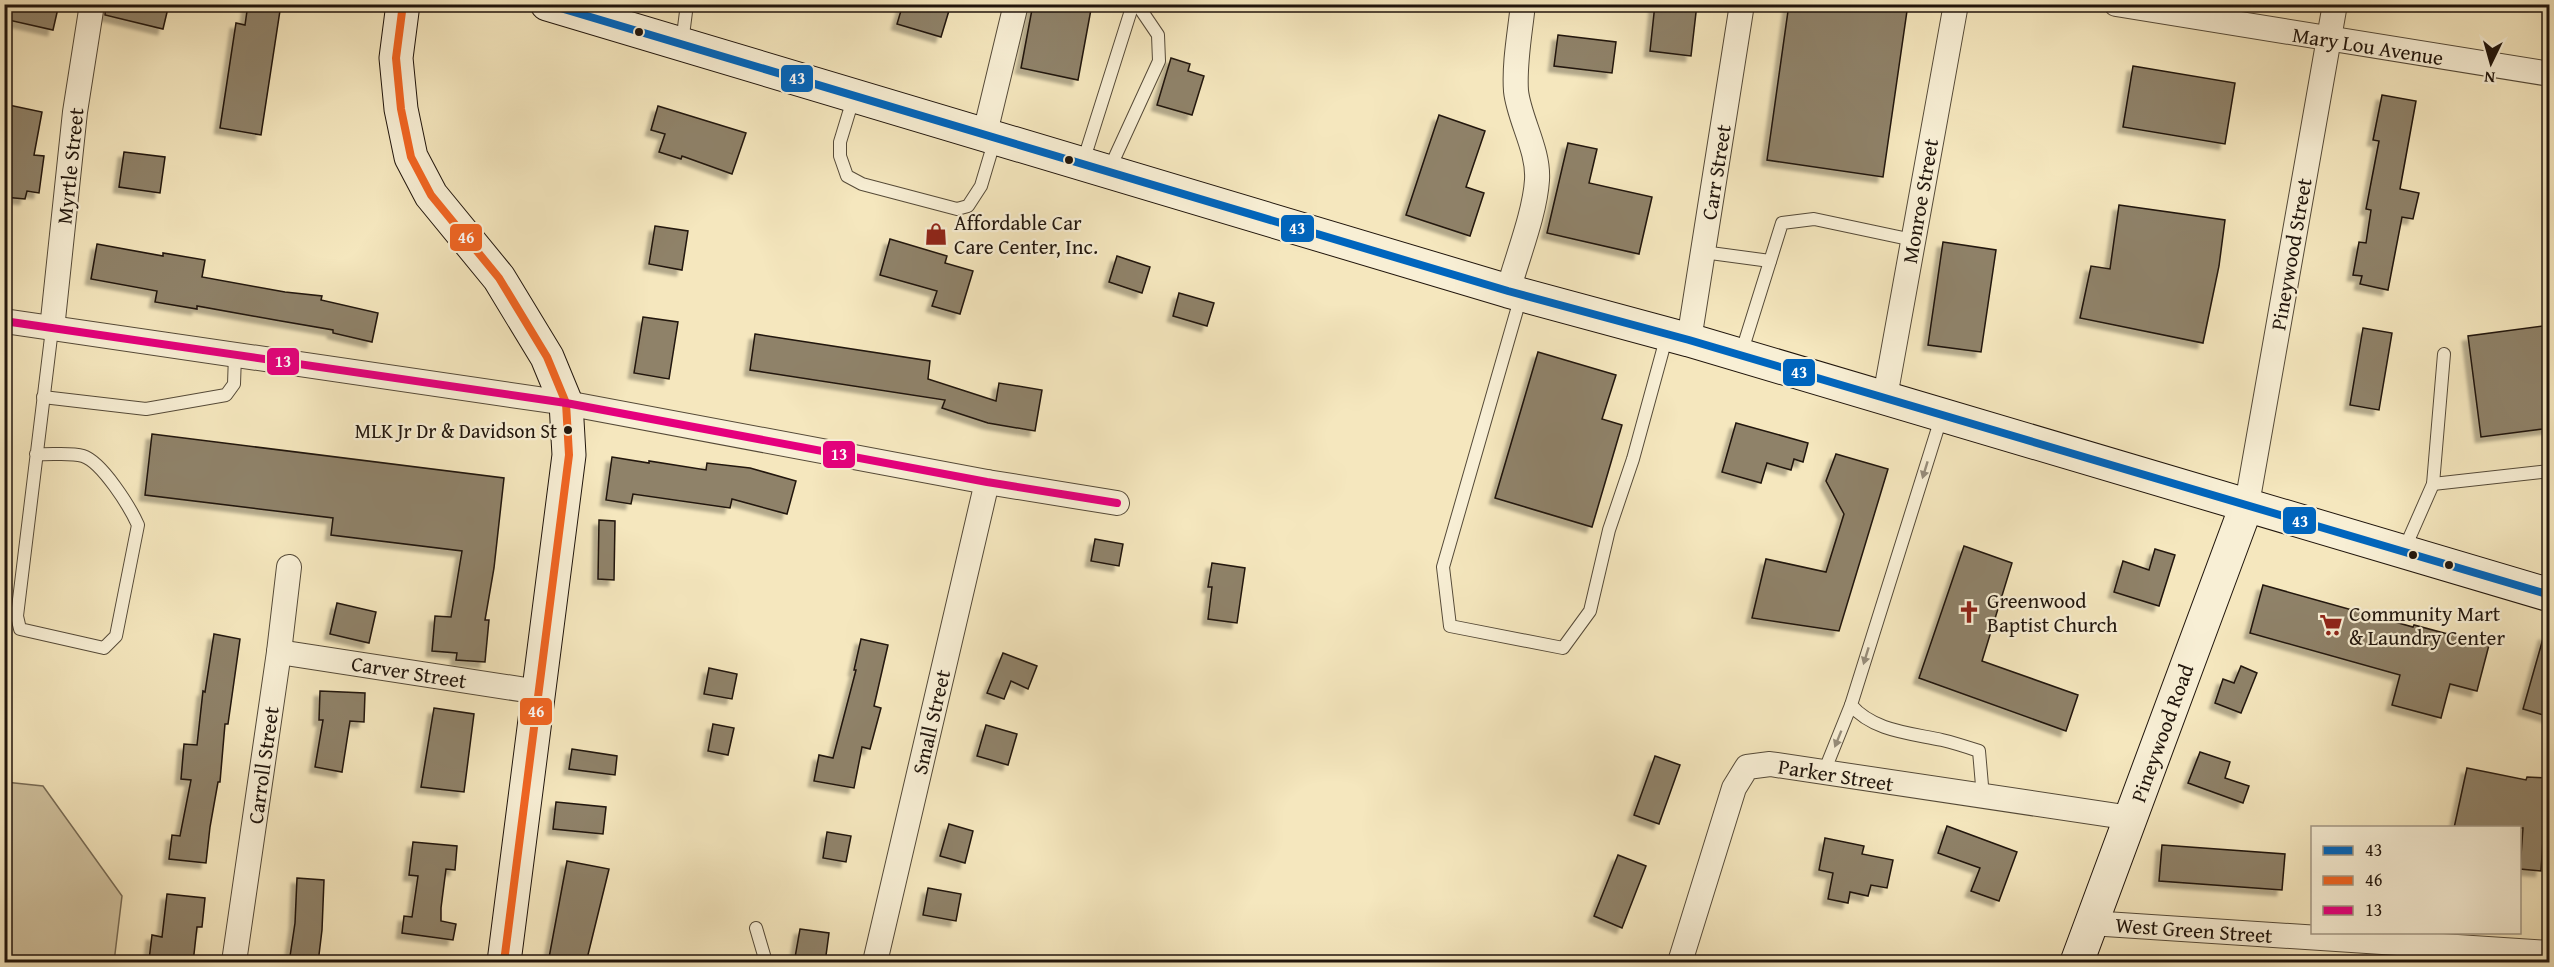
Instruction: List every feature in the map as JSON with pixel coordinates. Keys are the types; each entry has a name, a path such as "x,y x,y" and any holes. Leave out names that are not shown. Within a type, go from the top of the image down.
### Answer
{"main road":[{"path":"403,4 396,58 401,109 411,157 431,195 499,278 547,357 566,403 569,455 504,963"},
{"path":"547,4 1515,292 1885,397 2550,595"},
{"name":"Pineywood Road","path":"2077,963 2247,504"}],"street":[{"name":"Myrtle Street","path":"52,328 75,112 92,4"},
{"path":"991,135 1016,4"},
{"path":"1515,292 1537,179 1534,155 1516,93 1523,4"},
{"name":"Carr Street","path":"1679,337 1703,252 1742,4"},
{"name":"Monroe Street","path":"1885,397 1956,4"},
{"name":"Mary Lou Avenue","path":"2116,4 2550,74"},
{"name":"Pineywood Street","path":"2247,504 2335,4"},
{"path":"4,321 566,403 987,482 1117,502"},
{"name":"Small Street","path":"875,963 987,482"},
{"name":"Carroll Street","path":"234,963 289,567"},
{"name":"Carver Street","path":"279,652 539,692"},
{"name":"Parker Street","path":"1680,963 1734,789 1747,767 1770,764 2131,818"},
{"name":"West Green Street","path":"2090,923 2550,953"}],"lane":[{"path":"682,44 687,4"},
{"path":"1096,167 1135,4"},
{"path":"1096,167 1159,61 1158,35 1135,4"},
{"path":"855,95 840,142 840,156 848,176 862,184 957,209 968,206 981,186 991,135"},
{"path":"1741,355 1782,223 1814,219 1913,240"},
{"path":"1703,252 1770,261"},
{"path":"1515,292 1443,567 1450,626 1563,648 1590,611 1609,530 1679,337"},
{"path":"36,454 82,455 95,462 132,512 138,525 116,636 104,648 21,629 16,616 43,397 52,328"},
{"path":"2404,551 2433,484 2444,354"},
{"path":"43,397 146,409 226,395 234,384 235,355"},
{"path":"1824,772 1851,705 1942,414"},
{"path":"2433,484 2550,471"},
{"path":"1851,705 1861,717 1894,731 1945,740 1979,751 1983,797"},
{"path":"756,928 766,963"}],"shaded area":[{"path":"5,782 43,786 122,896 114,962 5,962"}],"building":[{"path":"4,4 59,4 53,30 4,19"},
{"path":"106,4 169,4 163,29 105,15"},
{"path":"248,4 281,4 261,135 220,128 236,23 245,25"},
{"path":"903,4 951,4 941,37 897,24"},
{"path":"1033,4 1092,4 1078,80 1021,68"},
{"path":"1655,4 1697,4 1691,56 1650,51"},
{"path":"1789,4 1908,4 1883,177 1767,160"},
{"path":"1558,35 1616,42 1612,73 1554,66"},
{"path":"1171,58 1190,64 1188,71 1204,76 1192,115 1157,105"},
{"path":"2133,66 2235,83 2225,144 2123,127"},
{"path":"2382,95 2416,101 2400,189 2419,193 2413,219 2402,217 2388,290 2360,284 2362,276 2353,275 2359,242 2366,243 2371,210 2366,209 2379,141 2373,140"},
{"path":"4,104 42,112 34,155 44,156 39,193 27,191 25,199 4,197"},
{"path":"658,106 746,133 732,174 682,156 681,159 659,152 665,134 651,130"},
{"path":"1439,115 1485,131 1466,187 1484,193 1470,236 1406,215"},
{"path":"1568,143 1597,149 1589,183 1652,197 1639,254 1547,233"},
{"path":"124,152 165,157 160,193 119,187"},
{"path":"2119,205 2225,220 2219,266 2203,343 2080,318 2091,266 2110,269"},
{"path":"655,226 688,231 682,270 649,264"},
{"path":"890,239 947,256 945,263 973,271 960,314 932,306 937,291 880,275"},
{"path":"1943,242 1996,250 1981,352 1928,345"},
{"path":"97,244 163,256 163,253 205,260 202,277 285,292 322,296 321,300 378,313 372,342 333,333 333,330 197,306 197,309 155,302 157,291 91,279"},
{"path":"1117,256 1150,267 1142,293 1109,282"},
{"path":"1179,293 1214,303 1207,326 1173,316"},
{"path":"643,317 678,322 669,379 634,373"},
{"path":"2550,325 2550,428 2481,437 2468,336"},
{"path":"2363,328 2392,333 2379,410 2350,405"},
{"path":"755,334 930,361 928,379 996,401 999,383 1042,390 1035,431 988,423 942,408 945,400 750,370"},
{"path":"1538,352 1616,375 1602,419 1622,425 1592,527 1495,498"},
{"path":"1736,423 1808,443 1803,462 1794,459 1791,470 1767,463 1761,483 1722,472"},
{"path":"152,434 504,478 494,568 485,620 489,620 485,662 456,660 457,653 432,651 435,616 451,617 462,551 331,535 333,518 145,495"},
{"path":"1836,454 1888,469 1839,631 1752,618 1766,559 1826,572 1844,514 1826,481"},
{"path":"612,457 706,470 707,463 750,468 796,481 787,514 732,499 730,508 633,494 631,504 606,500"},
{"path":"599,520 615,521 614,580 598,579"},
{"path":"1095,539 1123,544 1119,566 1091,561"},
{"name":"Greenwood Baptist Church","path":"1964,546 2012,563 1982,661 2078,695 2066,731 1919,678"},
{"path":"2155,549 2175,555 2159,606 2114,592 2123,561 2149,570"},
{"path":"1212,563 1245,568 1237,623 1208,619 1212,587 1208,587"},
{"path":"2263,585 2413,627 2414,625 2489,645 2477,691 2450,684 2441,718 2392,705 2400,675 2250,633"},
{"path":"337,603 376,612 369,643 330,634"},
{"path":"214,634 240,639 228,724 225,724 220,782 218,782 210,827 206,863 169,859 172,835 180,836 191,780 181,779 184,744 197,745 203,691 205,692"},
{"path":"2544,635 2550,636 2550,717 2523,709"},
{"path":"861,639 888,645 874,706 881,708 870,749 862,747 854,788 814,781 819,755 833,758 856,670 854,670"},
{"path":"1003,653 1037,666 1028,689 1011,681 1004,699 987,693"},
{"path":"2241,666 2257,673 2241,713 2215,703 2223,679 2234,683"},
{"path":"709,668 737,674 732,699 704,694"},
{"path":"320,691 365,693 364,722 350,721 342,772 315,767 323,720 319,720"},
{"path":"434,708 474,714 464,792 421,787"},
{"path":"713,724 734,728 728,755 708,751"},
{"path":"986,725 1017,734 1008,765 977,756"},
{"path":"572,749 617,756 615,775 569,769"},
{"path":"2200,752 2230,762 2225,778 2249,786 2243,803 2188,783"},
{"path":"1655,756 1680,765 1659,824 1634,815"},
{"path":"2467,768 2526,780 2527,777 2547,778 2541,871 2521,869 2523,828 2521,826 2454,826"},
{"path":"556,802 606,807 603,834 553,829"},
{"path":"949,824 973,831 965,863 940,856"},
{"path":"1947,826 2017,852 1999,901 1971,891 1980,868 1938,853"},
{"path":"827,832 851,836 846,862 823,858"},
{"path":"1825,838 1864,846 1862,854 1893,860 1887,888 1871,885 1868,896 1850,892 1848,903 1828,899 1833,873 1819,870"},
{"path":"413,842 457,846 455,870 446,869 441,908 441,921 456,924 453,940 402,933 404,916 412,917 418,876 409,875"},
{"path":"2162,845 2285,854 2282,890 2159,881"},
{"path":"1618,855 1646,866 1622,928 1594,916"},
{"path":"567,861 609,869 586,963 548,963"},
{"path":"297,878 324,880 318,963 289,963 295,923"},
{"path":"928,888 961,894 956,921 923,915"},
{"path":"167,894 205,898 202,927 197,927 193,963 149,960 152,935 162,937"},
{"path":"800,929 829,933 825,963 794,963"}],"transit line":[{"name":"46","path":"403,4 396,58 401,109 411,157 431,195 499,278 547,357 566,403 569,455 504,962"},
{"name":"43","path":"547,4 1508,291 1689,340 2550,595"},
{"name":"13","path":"4,321 566,403 987,482 1117,503"}],"place":[{"name":"Affordable Car Care Center, Inc.","path":"936,234"},
{"name":"MLK Jr Dr & Davidson St","path":"568,430"},
{"name":"Greenwood Baptist Church","path":"1969,612"},
{"name":"Community Mart & Laundry Center","path":"2331,625"}]}
